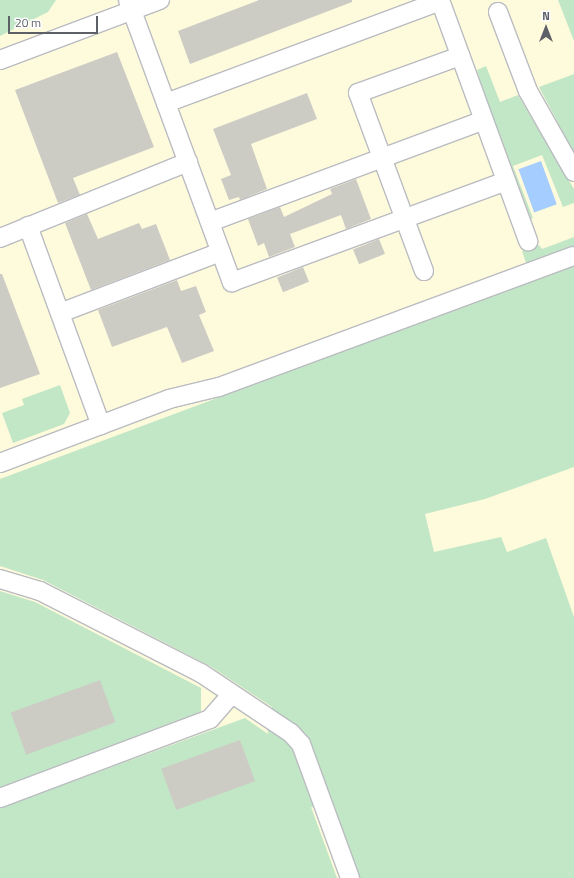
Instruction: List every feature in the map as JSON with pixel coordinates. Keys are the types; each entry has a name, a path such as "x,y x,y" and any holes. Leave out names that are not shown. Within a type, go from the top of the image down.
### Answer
{"lane":[{"path":"0,60 130,5 160,0"},
{"path":"166,103 440,1 528,241"},
{"path":"130,5 232,282 506,181"},
{"path":"498,12 528,91 574,172"},
{"path":"424,271 358,93 460,56"},
{"path":"210,222 484,120"},
{"path":"0,238 188,162"},
{"path":"28,226 102,425"},
{"path":"60,313 221,252"},
{"path":"0,463 169,399 219,386 574,256"},
{"path":"0,579 40,591 201,673 291,733 301,744 350,878"},
{"path":"0,798 210,719 232,694"}],"shaded area":[{"path":"0,0 574,0 574,878 0,878"}],"green space":[{"path":"0,0 56,0 48,12 0,36"},
{"path":"558,0 574,0 574,41"},
{"path":"486,66 500,102 518,95 574,189 574,203 563,207 542,155 513,166 533,218 531,219 488,107 477,70"},
{"path":"574,74 574,153 539,87"},
{"path":"574,237 574,246 526,263 522,251 539,245 542,249"},
{"path":"574,265 574,467 485,499 425,514 434,552 501,537 507,552 546,538 574,617 574,878 346,878 334,811 311,807 337,878 0,878 0,808 245,718 268,734 267,727 272,707 210,666 43,580 0,566 0,479"},
{"path":"60,385 70,413 64,424 13,443 2,413 24,405 22,399"},
{"path":"0,591 35,602 201,688 201,712 0,788"}],"water":[{"path":"541,161 557,204 534,212 518,169"}],"building":[{"path":"259,0 352,0 352,2 190,64 178,31"},
{"path":"117,52 154,147 73,178 80,195 58,203 15,90"},
{"path":"307,93 317,119 251,144 267,189 240,200 239,197 229,200 221,179 231,175 213,129"},
{"path":"356,179 371,219 346,229 341,215 290,234 295,247 269,257 264,243 258,246 248,219 280,207 284,217 332,194 330,189"},
{"path":"87,214 98,239 139,223 142,229 156,224 170,260 91,290 65,223"},
{"path":"379,239 385,254 359,264 353,249"},
{"path":"303,267 309,282 283,292 277,277"},
{"path":"0,274 2,274 40,374 0,388"},
{"path":"177,280 181,291 196,286 206,312 199,315 214,351 182,363 167,327 112,347 98,310"},
{"path":"100,680 115,722 26,755 11,712"},
{"path":"240,740 255,781 176,810 161,769"}]}
